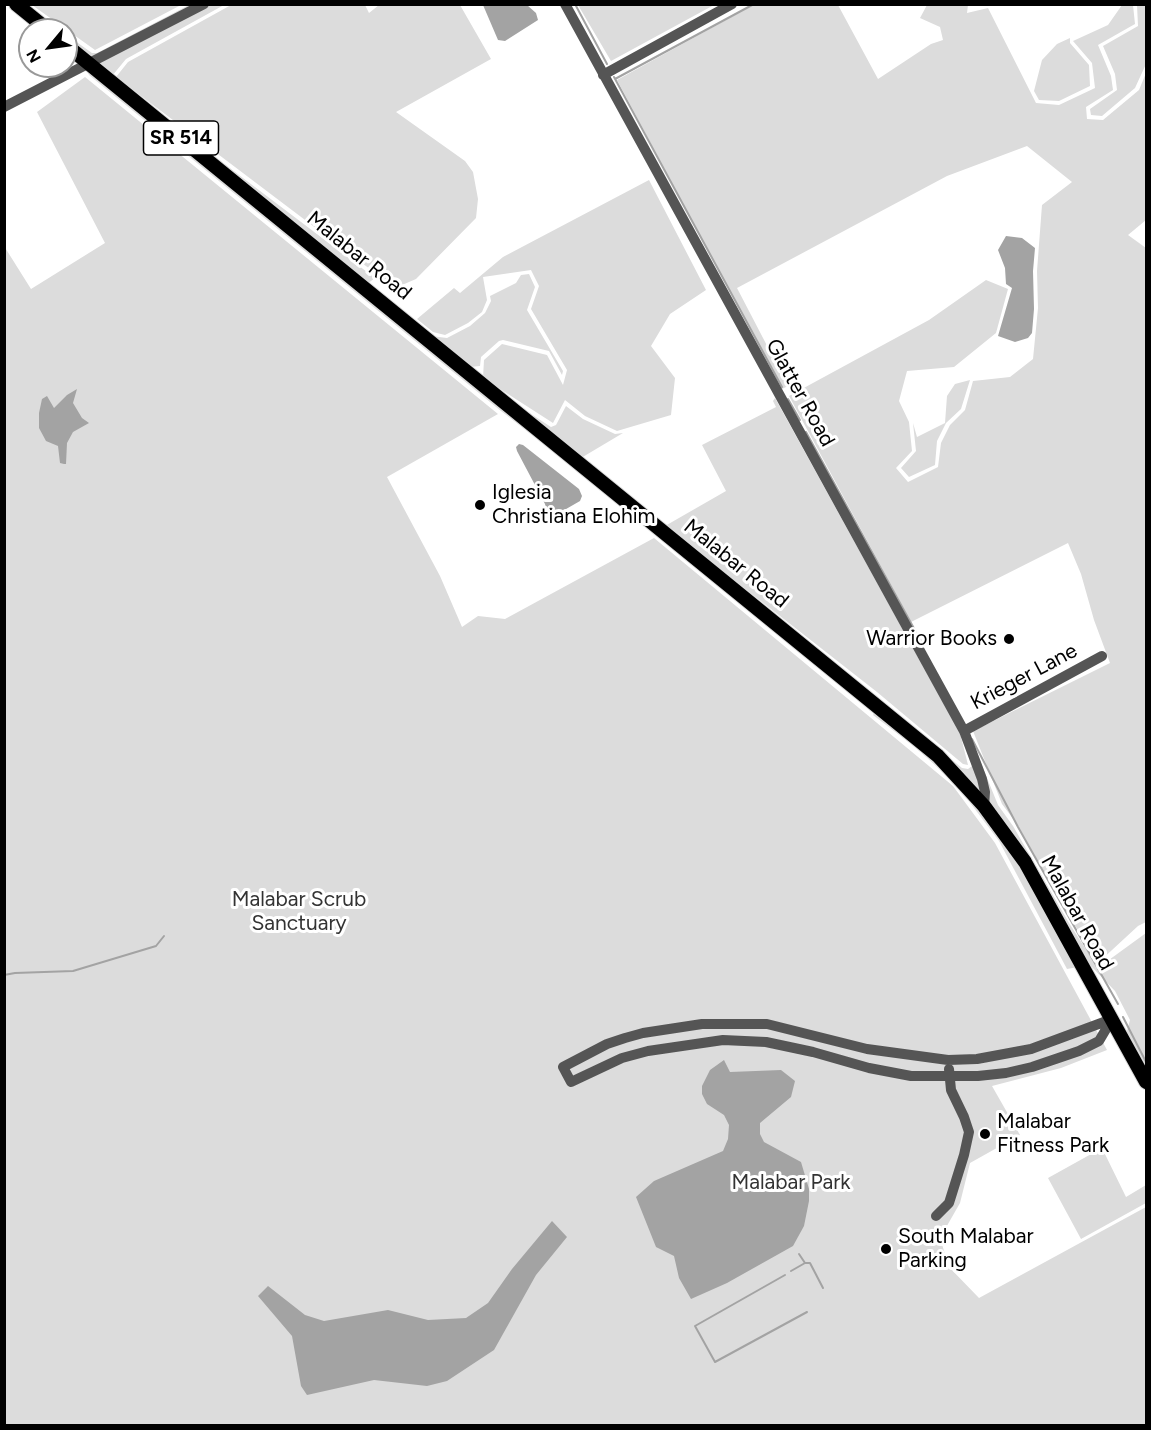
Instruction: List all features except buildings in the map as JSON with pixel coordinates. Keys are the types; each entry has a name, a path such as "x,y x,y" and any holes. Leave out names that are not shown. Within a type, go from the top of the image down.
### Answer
{"main road":[{"path":"16,4 33,18"},
{"name":"Malabar Road","path":"78,55 938,756 984,806 1025,862 1146,1082"}],"street":[{"path":"4,107 204,4"},
{"name":"Glatter Road","path":"565,4 964,731 982,779 985,792 984,806"},
{"path":"603,75 732,4"},
{"name":"Krieger Lane","path":"964,731 1102,656"},
{"path":"1112,1019 1099,1041 1057,1060 1006,1073 978,1076 911,1076 766,1042 723,1040 639,1053 596,1069 571,1082 563,1067 607,1044 643,1033 727,1023 767,1024 850,1045 948,1060 977,1059 1031,1049 1112,1019"},
{"path":"723,1040 727,1023"},
{"path":"847,1062 850,1045"},
{"path":"936,1216 949,1203 969,1132 951,1090 948,1060"}],"green space":[{"path":"755,4 838,5 878,79 931,44 943,40 940,27 920,18 927,5 968,5 967,13 988,8 1036,103 1059,105 1095,88 1092,63 1073,41 1108,25 1122,5 1133,5 1135,24 1098,45 1111,76 1113,90 1086,107 1087,119 1103,120 1139,90 1146,73 1146,220 1128,235 1146,248 1146,922 1138,926 1099,962 1072,921 1017,824 1002,804 973,731 1110,663 1094,620 1081,574 1068,543 911,622 789,396 929,320 986,280 1008,289 996,333 954,367 907,371 899,401 909,422 912,451 896,468 908,482 938,467 941,443 950,425 965,410 973,381 1010,377 1033,359 1038,308 1037,271 1042,205 1072,182 1027,146 947,176 737,288 788,386 782,389 617,80"},
{"path":"32,5 181,5 95,50 78,38 78,18 50,18"},
{"path":"189,5 224,5 126,59 112,76 78,48 78,43 92,53 97,53"},
{"path":"231,5 365,5 369,13 379,5 460,5 491,59 396,112 465,161 473,172 478,199 476,218 416,279 395,288 116,77 128,62"},
{"path":"578,5 714,5 611,61"},
{"path":"1137,5 1146,5 1146,64 1135,88 1102,116 1091,115 1090,109 1117,90 1115,74 1103,46 1138,26"},
{"path":"1070,38 1070,43 1089,65 1090,86 1059,101 1039,100 1034,91 1042,60 1057,44"},
{"path":"86,67 560,456 501,411 89,75"},
{"name":"Malabar Scrub Sanctuary","path":"85,77 498,414 387,477 440,576 462,627 478,616 505,619 654,538 953,786 995,843 1107,1050 1061,1068 992,1086 1020,1135 970,1163 960,1203 940,1238 949,1267 979,1298 1146,1207 1146,1425 5,1425 4,246 31,289 105,243 37,112"},
{"path":"173,125 375,278 367,284"},
{"path":"649,180 706,290 670,314 651,346 675,378 671,415 617,431 585,416 565,400 553,423 483,378 484,360 502,344 547,355 563,385 567,370 531,309 539,286 531,270 483,277 487,300 482,312 468,323 445,335 433,332 417,319 454,288 460,293 503,257"},
{"path":"529,274 535,287 527,310 563,371 562,375 549,351 503,340 481,357 480,366 470,367 431,336 447,338 470,326 485,313 491,301 490,296 516,283 521,275"},
{"path":"970,380 961,409 946,423 937,441 935,465 909,477 901,468 916,451 913,423 917,437 945,423 947,396 955,384"},
{"path":"775,398 960,733 968,765 963,764 877,692 665,526 726,491 702,445 776,407 773,401"},
{"path":"508,399 551,427 556,425 566,406 583,419 615,434 623,433 581,458"},
{"path":"884,704 962,768 968,769 972,766 970,736 998,805 1013,826 1096,965 1102,965 1146,933 1146,1065 1143,1066 1126,1035 1130,1020 1115,991 1088,965 1029,859"},
{"path":"876,711 934,759 980,809 1021,864 1078,967 1067,969 999,841 956,784 915,747 873,715"},
{"path":"1102,1148 1126,1197 1146,1185 1146,1203 1081,1239 1048,1178"}],"shaded area":[{"path":"483,5 527,5 536,13 538,20 505,41 498,40"},
{"path":"1006,236 1022,238 1035,248 1032,333 1028,338 1015,342 998,336 1012,288 1006,284 1005,268 998,250"},
{"path":"77,389 73,403 82,418 89,423 73,432 67,443 66,464 64,464 60,463 58,446 46,441 39,428 39,413 42,399 47,396 54,408"},
{"path":"519,444 579,489 582,496 580,501 540,524 539,519 546,509 545,504 517,451 516,447"},
{"path":"724,1060 730,1072 781,1070 795,1081 791,1097 760,1123 760,1134 764,1142 801,1162 809,1189 809,1201 804,1226 793,1246 727,1283 691,1299 679,1278 674,1256 656,1247 636,1197 654,1181 723,1151 728,1139 729,1125 724,1115 707,1104 702,1094 702,1086 710,1070"},
{"path":"552,1221 567,1237 536,1275 494,1350 447,1381 427,1386 374,1380 307,1395 301,1386 292,1336 258,1296 268,1286 305,1315 324,1321 388,1310 428,1320 466,1318 488,1303 512,1269"}],"waterway":[{"path":"575,4 607,64"},
{"path":"615,79 754,4"},
{"path":"614,77 782,387"},
{"path":"788,399 800,420"},
{"path":"806,432 922,643"},
{"path":"972,739 1018,827 1118,1004"},
{"path":"4,975 73,971 156,946 164,936"},
{"path":"1123,1017 1146,1062"},
{"path":"799,1254 805,1263"},
{"path":"791,1271 805,1263 810,1263 823,1288"},
{"path":"785,1275 695,1326 715,1362 807,1312"}],"place":[{"name":"Iglesia Christiana Elohim","path":"480,505"},
{"name":"Warrior Books","path":"1009,639"},
{"name":"Malabar Fitness Park","path":"985,1134"},
{"name":"South Malabar Parking","path":"886,1249"}],"park label":[{"name":"Malabar Park","path":"791,1183"}]}
